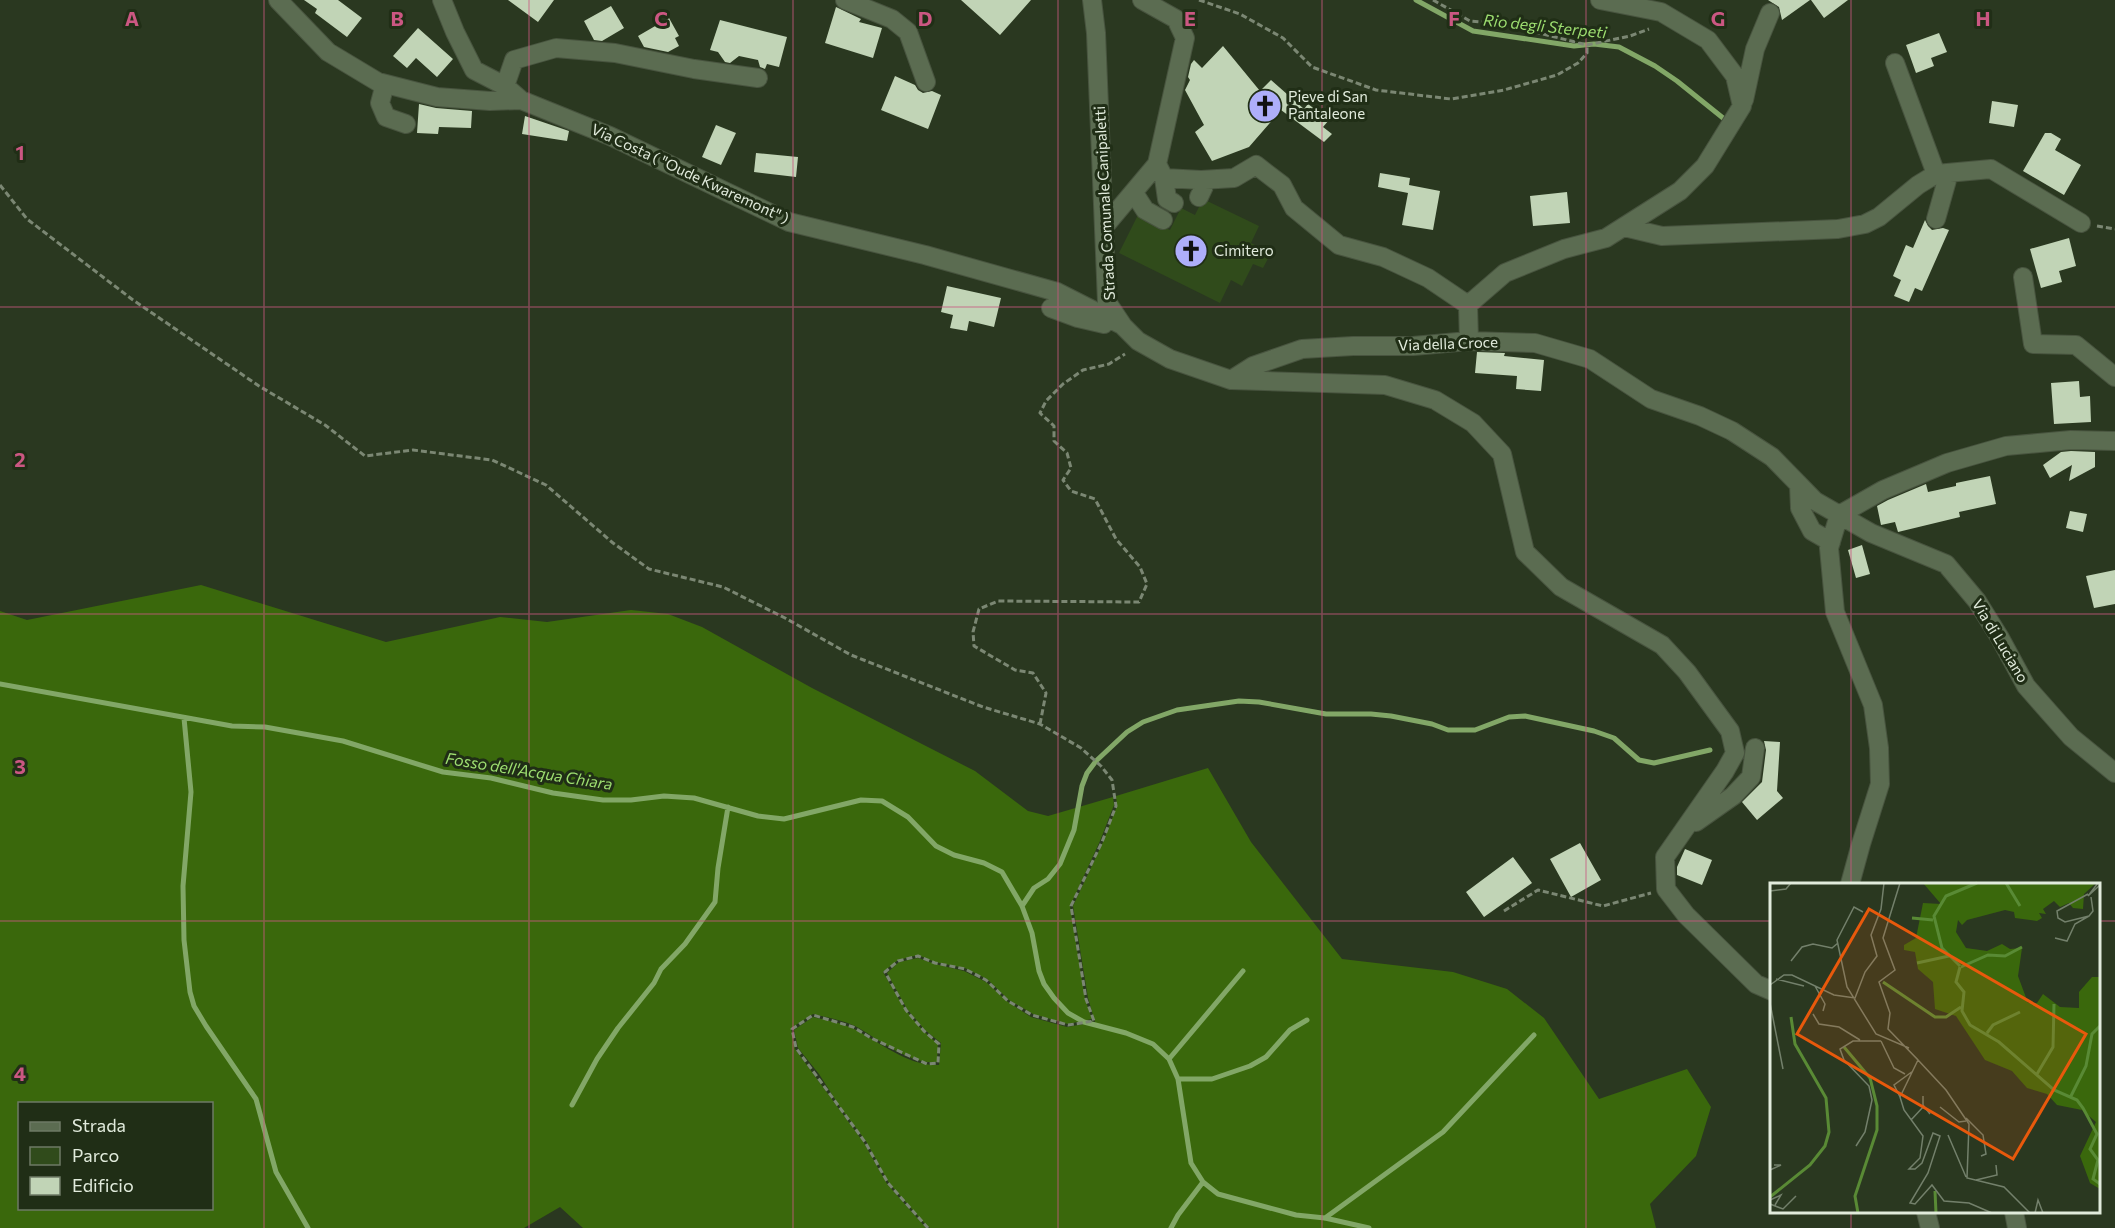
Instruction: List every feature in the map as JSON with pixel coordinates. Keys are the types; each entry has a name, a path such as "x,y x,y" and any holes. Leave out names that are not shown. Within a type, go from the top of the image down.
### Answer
{"street":[{"path":"278,0 328,52 378,82 437,97 490,101 521,100"},
{"name":"Via Costa ( \"Oude Kwaremont\" )","path":"442,0 474,70 505,86 521,100 610,136 789,222 925,255 1057,292 1123,326"},
{"path":"845,0 876,6 908,33 926,82"},
{"name":"Strada Comunale Canipaletti","path":"1092,0 1096,33 1107,302 1123,326 1138,341 1170,359 1231,380 1385,385 1435,400 1473,423 1502,454 1525,552 1561,587 1662,645 1687,672 1730,731 1735,753 1665,857 1666,889"},
{"path":"1142,0 1176,19 1185,38 1161,171 1167,199 1174,203"},
{"path":"1600,0 1661,12 1680,21 1708,40 1736,76 1742,106"},
{"path":"1468,341 1468,305 1505,273 1564,249 1606,238 1680,191 1705,166 1742,106 1755,49 1770,13"},
{"path":"505,86 514,60 556,48 615,53 693,69 758,78"},
{"path":"1895,63 1943,173 1936,219"},
{"path":"385,84 380,103 386,117 406,124"},
{"path":"1161,171 1207,180 1234,178 1256,165 1282,185 1294,208 1339,245 1383,257 1428,278 1468,305"},
{"path":"1624,227 1662,236 1838,229 1865,224 1879,217 1918,185 1943,173 1991,169 2080,223"},
{"path":"1104,227 1134,193 1161,171"},
{"path":"1199,197 1207,180"},
{"path":"1134,193 1144,210 1163,220"},
{"path":"2023,277 2033,344 2076,345 2115,377"},
{"path":"1051,308 1078,318 1111,326 1123,326"},
{"name":"Via della Croce","path":"1231,380 1253,366 1302,349 1413,346 1468,341 1535,343 1590,359 1651,399 1700,416 1732,431 1772,457 1815,501 1839,514"},
{"path":"1850,883 1860,844 1880,784 1879,748 1873,705 1835,612 1829,548 1839,514 1882,490 1947,463 2006,446 2071,440 2115,441"},
{"path":"1799,485 1800,508 1812,531 1831,542"},
{"name":"Via di Luciano","path":"1839,514 1871,533 1946,564 1977,601 2026,686 2071,737 2115,773"},
{"path":"1685,830 1733,796 1751,777 1755,748"},
{"path":"1666,889 1686,915 1756,984 1770,990"},
{"path":"1926,1213 1930,1228"},
{"path":"2014,1213 2017,1228"}],"path":[{"path":"1200,0 1240,14 1283,38 1312,67 1376,90 1440,98 1450,99 1504,90 1557,75 1578,63 1587,53 1587,45"},
{"path":"1433,0 1470,21 1503,24 1587,45 1630,36 1667,22 1680,21"},
{"path":"0,185 27,219 133,300 259,386 325,425 365,456 413,450 492,460 546,485 613,543 649,569 723,587 851,655 984,707 1040,723 1081,748 1101,766 1112,780 1116,806 1102,842 1071,906 1086,999 1094,1021 1068,1025 1032,1015 1008,1001 986,980 964,969 935,963 918,956 898,961 885,972 906,1010 939,1044 938,1063 927,1064 853,1027 813,1015 792,1029 796,1048 865,1142 888,1184 928,1228"},
{"path":"1040,723 1046,693 1033,673 1015,670 974,646 973,632 979,609 998,601 1139,602 1147,585 1140,567 1116,539 1095,499 1071,491 1063,480 1071,468 1067,453 1054,441 1054,426 1040,413 1046,401 1063,384 1083,370 1109,364 1125,354 1114,341 1123,326"},
{"path":"1504,911 1538,890 1603,906 1666,889"}],"green space":[{"path":"1203,199 1259,226 1251,243 1271,253 1263,268 1253,264 1242,286 1231,280 1220,303 1119,253 1138,215 1170,230 1181,208 1195,215"},
{"path":"201,585 386,642 500,617 547,622 631,610 668,614 702,627 812,688 975,771 1028,811 1048,816 1113,797 1114,805 1100,841 1070,906 1085,999 1092,1019 1068,1024 1033,1014 1009,1000 987,979 965,968 935,962 918,955 898,960 883,972 913,1019 938,1044 937,1062 927,1062 905,1055 855,1026 813,1014 791,1028 795,1049 864,1143 887,1184 926,1228 583,1228 560,1207 524,1228 0,1228 0,611 27,620"},
{"path":"1208,768 1251,842 1342,959 1453,972 1507,989 1544,1018 1599,1099 1687,1069 1711,1107 1696,1156 1650,1204 1656,1228 930,1228 926,1225 889,1183 866,1141 798,1048 794,1030 813,1017 854,1029 906,1058 928,1065 939,1065 941,1043 925,1030 907,1009 887,973 899,962 918,958 964,971 986,982 1008,1002 1031,1017 1067,1027 1095,1022 1088,998 1073,906 1103,842 1117,806 1116,796"}],"building":[{"path":"304,0 338,0 362,18 347,37 315,13 317,9"},
{"path":"508,0 554,0 538,22"},
{"path":"961,0 1031,0 1000,35"},
{"path":"1768,0 1810,0 1782,20 1779,7"},
{"path":"1811,0 1848,0 1824,18"},
{"path":"611,6 624,28 602,41 594,40 584,21"},
{"path":"836,7 861,19 859,22 882,28 873,58 825,43"},
{"path":"669,18 679,36 675,38 679,46 668,52 644,47 638,36"},
{"path":"720,20 787,37 779,67 767,64 765,69 760,67 758,60 739,56 730,63 725,62 718,52 710,50"},
{"path":"418,28 453,59 437,77 416,58 407,68 393,56"},
{"path":"1939,33 1947,52 1931,58 1934,66 1916,73 1906,45"},
{"name":"Pieve di San Pantaleone","path":"1223,46 1260,91 1271,80 1304,109 1308,104 1329,120 1323,127 1332,134 1324,142 1281,110 1249,147 1212,161 1195,132 1204,125 1185,90 1190,80 1188,77 1194,60 1202,68"},
{"path":"895,76 915,85 923,93 932,91 941,95 928,129 881,110"},
{"path":"1992,101 2018,105 2014,127 1989,123"},
{"path":"419,104 472,111 471,128 439,127 438,134 417,133"},
{"path":"525,116 569,131 567,141 522,134"},
{"path":"716,125 736,133 721,165 702,157"},
{"path":"2045,133 2051,133 2061,139 2055,150 2081,165 2064,195 2023,171"},
{"path":"756,153 798,157 796,177 754,172"},
{"path":"1380,173 1410,178 1409,185 1440,191 1433,230 1402,225 1408,193 1378,187"},
{"path":"1567,192 1570,223 1533,226 1530,196"},
{"path":"1925,220 1932,230 1943,228 1949,230 1922,291 1915,288 1909,302 1894,296 1901,280 1893,276 1906,245 1913,248"},
{"path":"2069,238 2076,266 2059,271 2062,282 2041,288 2030,249"},
{"path":"947,286 1001,298 994,327 969,321 967,331 950,328 953,315 941,312"},
{"path":"1477,352 1505,353 1504,356 1544,360 1541,391 1516,389 1517,376 1475,373"},
{"path":"2079,381 2080,397 2090,396 2091,422 2054,424 2051,383"},
{"path":"2061,452 2095,452 2095,467 2069,481 2072,465 2050,478 2043,465"},
{"path":"1990,476 1996,504 1959,512 1960,517 1898,532 1895,522 1881,525 1877,506 1888,500 1926,484 1928,492"},
{"path":"2070,511 2087,514 2083,532 2066,528"},
{"path":"1862,545 1870,574 1856,578 1848,550"},
{"path":"2115,570 2115,604 2094,608 2086,576"},
{"path":"1764,741 1780,742 1777,791 1783,798 1757,820 1742,802 1762,782 1766,750"},
{"path":"1580,843 1601,880 1571,897 1550,859"},
{"path":"1685,849 1712,860 1702,885 1677,875 1677,867"},
{"path":"1513,857 1532,883 1484,917 1466,892"}],"waterway":[{"name":"Rio degli Sterpeti","path":"1416,0 1473,31 1574,46 1594,44 1619,47 1655,66 1677,81 1728,122"},
{"name":"Fosso dell'Acqua Chiara","path":"0,684 232,726 265,727 343,741 443,772 491,778 553,793 603,800 631,800 664,796 694,798 758,816 784,819 861,800 882,801 908,817 936,846 1002,872 1022,906 1032,933 1039,971 1044,984 1068,1013 1084,1022 1126,1033 1153,1044 1169,1059 1178,1079 1191,1163 1203,1182 1218,1194 1296,1215 1325,1218 1369,1228"},
{"path":"1022,906 1034,888 1048,879 1060,864 1074,830 1082,786 1087,773 1096,761 1127,732 1143,722 1177,710 1239,701 1259,702 1326,714 1391,716 1432,724 1448,730 1475,730 1509,717 1525,716 1594,731 1614,738 1639,760 1654,763 1710,750"},
{"path":"184,718 191,792 183,886 184,940 190,992 194,1006 206,1026 256,1099 276,1172 308,1228"},
{"path":"572,1105 597,1059 618,1028 654,983 661,969 685,944 715,902 728,807"},
{"path":"1169,1059 1243,971"},
{"path":"1178,1079 1212,1079 1250,1066 1266,1057 1290,1030 1307,1020"},
{"path":"1325,1218 1443,1132 1534,1035"},
{"path":"1171,1228 1203,1182"}],"place":[{"name":"Pieve di San Pantaleone","path":"1265,106"},
{"name":"Cimitero","path":"1191,251"}]}
